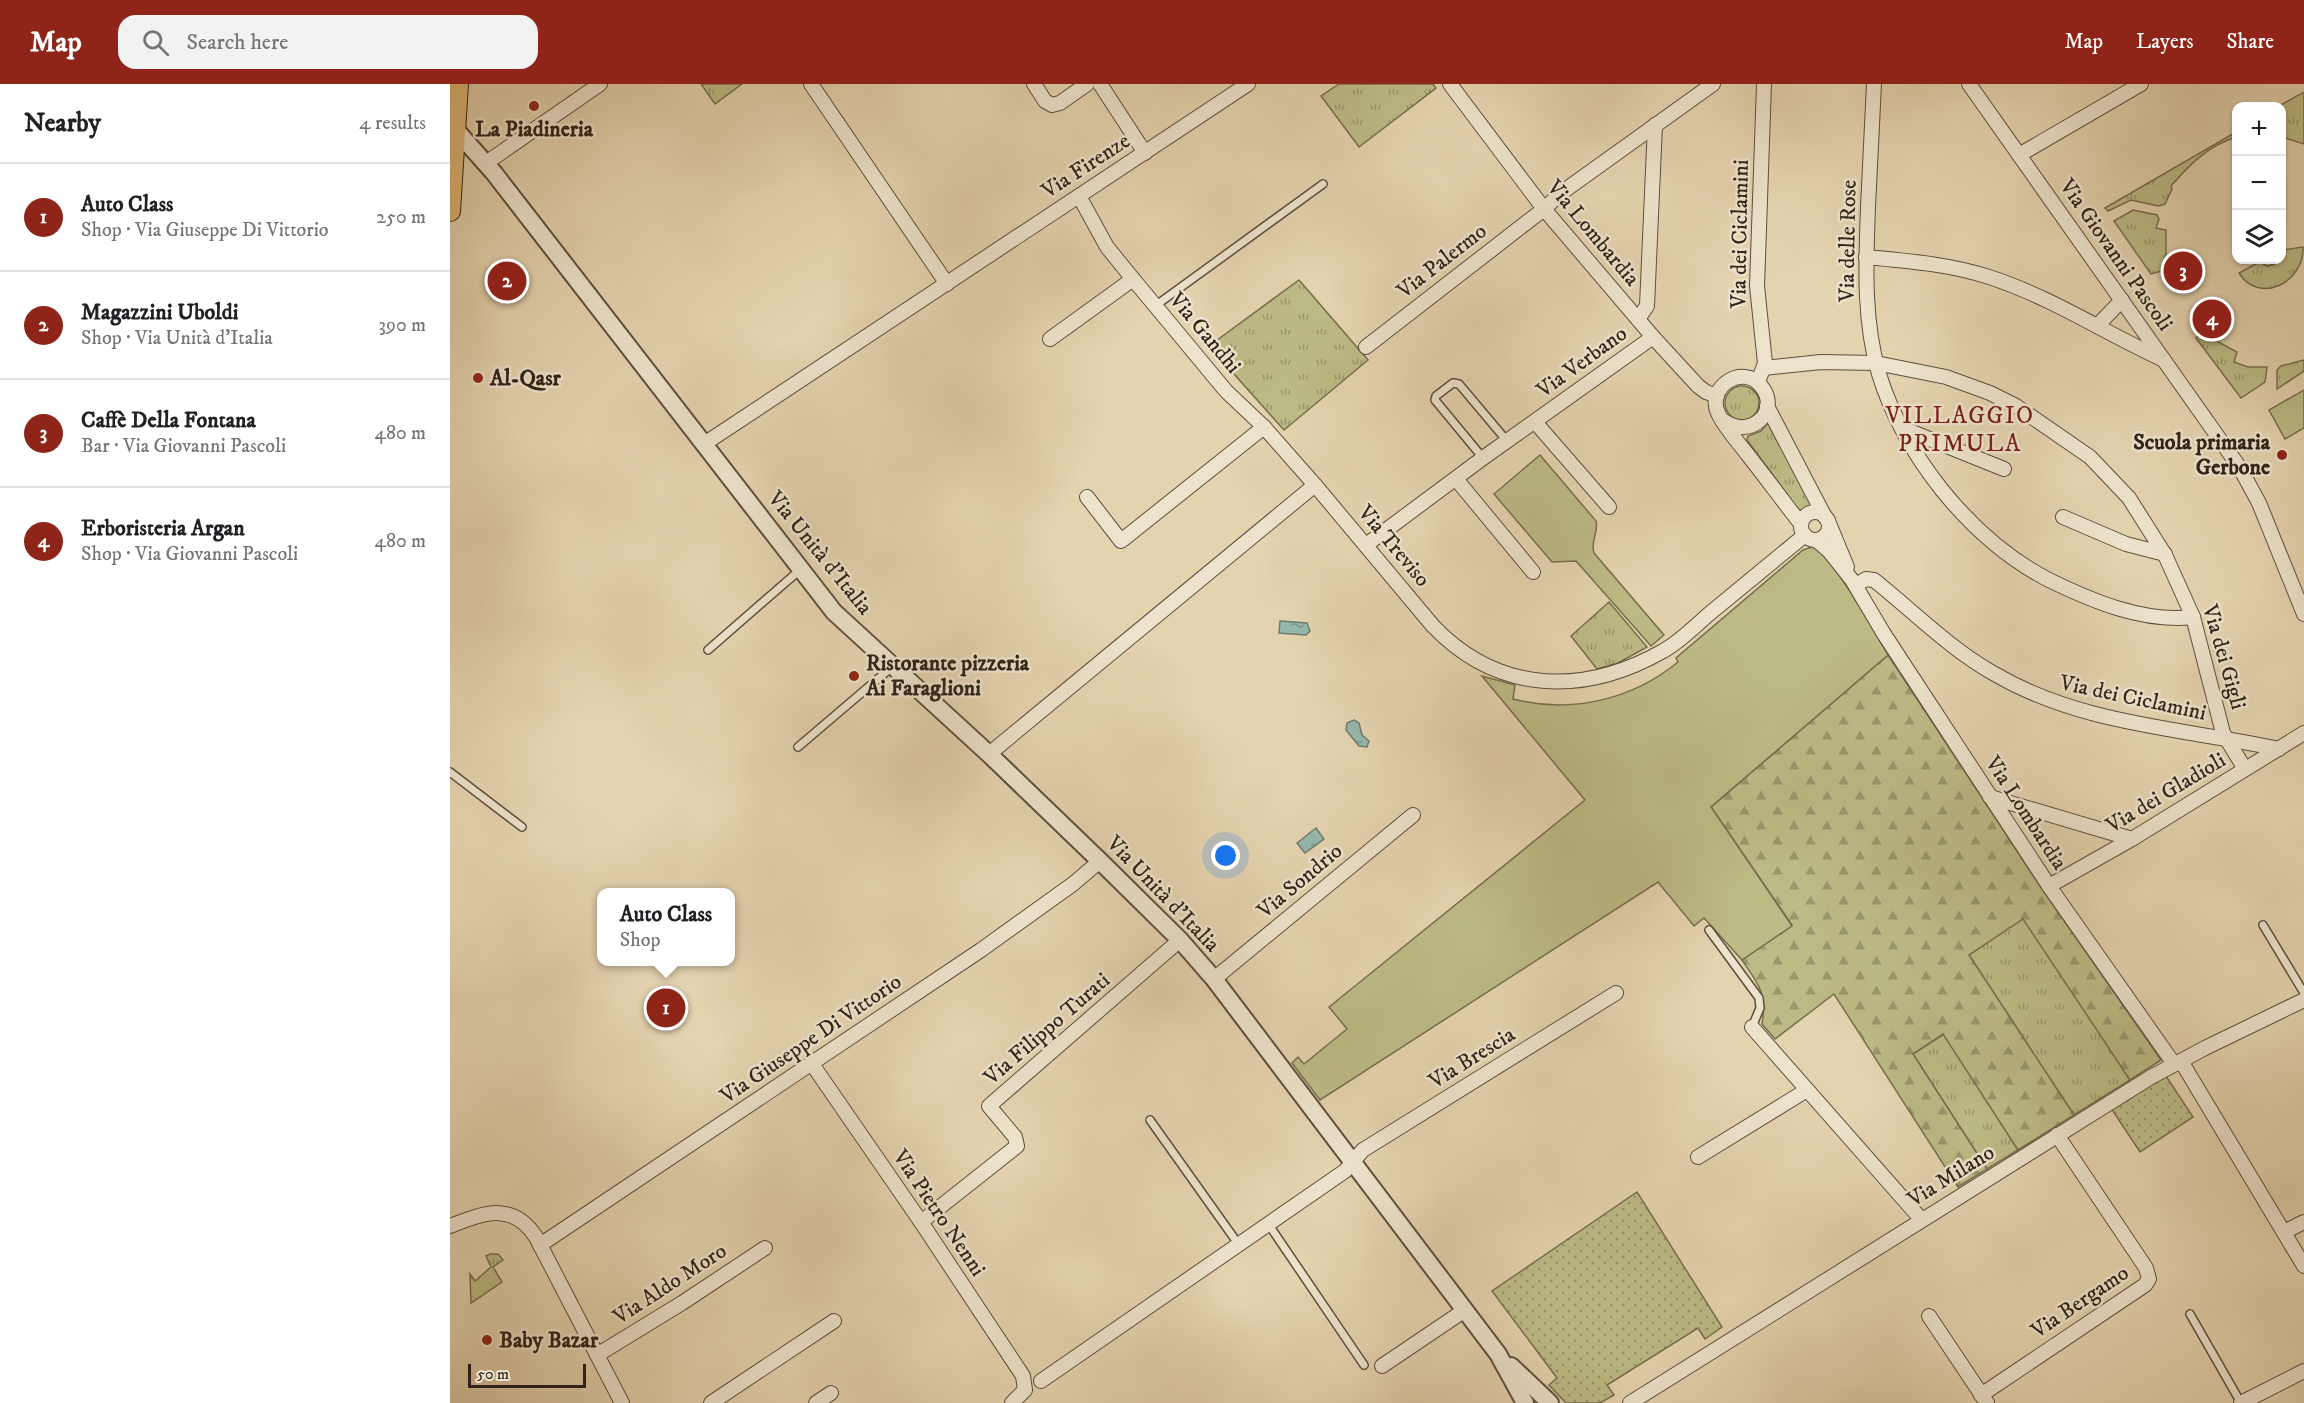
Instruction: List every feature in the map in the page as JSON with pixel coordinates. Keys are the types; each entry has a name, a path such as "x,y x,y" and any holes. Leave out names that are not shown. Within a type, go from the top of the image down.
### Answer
{"main road":[{"path":"450,211 452,125 458,84"}],"street":[{"path":"486,164 600,84"},
{"path":"811,84 947,284"},
{"path":"1034,84 1045,101 1052,105 1060,103 1087,84"},
{"path":"1100,84 1145,153"},
{"name":"Via Firenze","path":"704,444 1248,84"},
{"name":"Via Lombardia","path":"1450,84 1544,209 1653,337 1698,386 1717,396 1716,407 1724,421 1808,533 1829,551 1854,583"},
{"name":"Via Palermo","path":"1366,347 1544,209 1561,193 1713,84"},
{"name":"Via dei Ciclamini","path":"1758,382 1764,368 1757,286 1764,84"},
{"name":"Via delle Rose","path":"1874,84 1866,257 1867,301 1876,363 1902,428 1928,470 1957,507 1989,540 2019,563 2057,584 2133,612 2163,618 2193,617"},
{"name":"Via Giovanni Pascoli","path":"1969,84 2225,445 2252,489 2304,614"},
{"path":"2019,155 2141,84"},
{"name":"Via Unità d'Italia","path":"452,125 486,164 841,620 989,754 1180,940 1214,979 1498,1354 1525,1403"},
{"path":"1638,319 1647,306 1655,125"},
{"name":"Via Gandhi","path":"1079,196 1107,247 1132,279 1226,391 1264,427 1315,485"},
{"path":"1866,257 1932,263 1990,277 2056,304 2123,342 2165,361"},
{"path":"1050,339 1132,279"},
{"path":"2097,326 2122,300"},
{"name":"Via Verbano","path":"1366,545 1653,337"},
{"name":"Via dei Gigli","path":"1764,368 1821,362 1876,363 1952,380 1990,393 2035,418 2090,457 2107,473 2139,513 2164,554 2193,617 2226,738 2245,769"},
{"path":"1717,396 1723,385 1736,377 1758,382"},
{"name":"Via Lombardia","path":"1758,382 1766,394 1767,406 1826,519 1854,583 1884,634 2049,886 2177,1062 2304,1266"},
{"path":"1724,421 1738,428 1753,426 1764,416 1767,406"},
{"name":"Via Verbano","path":"1534,422 1609,507"},
{"path":"1087,497 1121,541 1264,427"},
{"path":"1902,428 2004,469"},
{"path":"1456,479 1533,572"},
{"path":"989,754 1315,485"},
{"name":"Via Treviso","path":"1315,485 1433,626 1452,644 1485,666 1516,676 1551,682 1579,682 1620,671 1665,650 1808,533"},
{"path":"1818,513 1826,519 1827,533 1808,533 1803,519 1809,514 1818,513"},
{"path":"2063,517 2126,544 2164,554"},
{"name":"Via dei Ciclamini","path":"1854,583 1874,579 1943,638 1982,667 2027,692 2053,703 2142,726 2226,738"},
{"name":"Via dei Gladioli","path":"2049,886 2304,733"},
{"path":"2226,738 2279,749"},
{"path":"1990,796 2132,838"},
{"name":"Via Sondrio","path":"1214,979 1413,815"},
{"name":"Via Giuseppe Di Vittorio","path":"540,1245 1022,921 1100,861"},
{"name":"Via Filippo Turati","path":"921,1222 1017,1146 1016,1137 989,1106 1180,940"},
{"name":"Via Brescia","path":"1352,1162 1363,1150 1616,993"},
{"name":"Via Milano","path":"1630,1403 1921,1219 2177,1062 2304,1000"},
{"path":"1752,1027 1921,1219"},
{"name":"Via Pietro Nenni","path":"812,1064 1023,1376 1026,1387 1023,1394 1012,1403"},
{"path":"1698,1157 1807,1090"},
{"name":"Via Bergamo","path":"1984,1399 2145,1285 2149,1279 2146,1268 2057,1135"},
{"path":"1041,1381 1269,1225 1345,1171 1352,1162"},
{"path":"450,1226 484,1214 502,1213 525,1224 540,1245 622,1403"},
{"path":"2284,1232 2304,1222"},
{"name":"Via Aldo Moro","path":"597,1355 682,1303 765,1248"},
{"path":"1382,1366 1465,1310"},
{"path":"1929,1316 1984,1399"},
{"path":"711,1403 834,1321"},
{"name":"Via Unità d'Italia","path":"1498,1354 1550,1403"},
{"path":"2241,1403 2304,1371"},
{"path":"816,1403 831,1393"}],"lane":[{"path":"1155,306 1323,184"},
{"path":"1483,458 1435,400 1436,396 1453,383 1459,384 1507,441"},
{"path":"708,650 801,569"},
{"path":"798,747 892,666"},
{"path":"450,772 522,827"},
{"path":"2262,925 2304,993"},
{"path":"1709,930 1759,998 1760,1008 1752,1027"},
{"path":"1150,1120 1239,1246"},
{"path":"1269,1225 1364,1365"},
{"path":"2190,1314 2241,1403"}],"green space":[{"path":"701,84 742,84 715,104"},
{"path":"1339,84 1433,84 1436,88 1359,147 1321,96"},
{"path":"2304,92 2304,144 2286,138 2286,102"},
{"path":"2232,134 2232,139 2208,151 2185,170 2171,186 2172,189 2165,204 2158,206 2131,200 2108,211 2105,208"},
{"path":"2133,210 2157,215 2159,219 2156,228 2166,230 2166,270 2151,274 2114,221"},
{"path":"2303,247 2296,271 2279,286 2258,288 2248,283 2239,273 2255,264 2267,266 2286,264 2286,249"},
{"path":"1299,280 1368,360 1284,430 1209,346"},
{"path":"2202,333 2237,352 2234,362 2248,367 2267,367 2265,382 2241,398 2196,338"},
{"path":"2304,360 2304,371 2277,389 2277,370 2281,366"},
{"path":"1742,386 1754,391 1759,403 1754,415 1742,420 1730,415 1725,403 1730,391"},
{"path":"2304,390 2304,428 2285,439 2269,410"},
{"path":"1769,422 1812,505 1800,512 1747,440 1748,436 1761,431"},
{"path":"1540,455 1596,521 1594,553 1664,635 1651,646 1576,561 1552,562 1494,494"},
{"path":"1812,547 1820,552 1841,578 1888,655 1711,807 1792,926 1742,960 1704,918 1694,926 1658,882 1320,1100 1292,1063 1298,1057 1304,1064 1347,1029 1329,1007 1585,800 1482,676 1515,685 1513,699 1535,703 1578,704 1621,694 1641,686 1678,662 1676,658 1803,550"},
{"path":"1609,602 1647,647 1618,663 1597,669 1571,636"},
{"path":"1888,655 2044,892 2161,1060 2130,1080 2023,919 1969,955 2074,1115 2018,1150 1943,1034 1913,1054 1987,1169 1958,1187 1834,994 1775,1039 1762,1024 1763,1004 1760,990 1742,960 1792,925 1711,807"},
{"path":"2024,918 2130,1080 2074,1115 1969,955"},
{"path":"1944,1034 2018,1150 1987,1169 1913,1054"},
{"path":"2166,1076 2193,1117 2140,1152 2111,1108"},
{"path":"1637,1192 1722,1327 1705,1339 1698,1328 1607,1385 1614,1395 1600,1403 1566,1403 1549,1385 1557,1378 1492,1291"},
{"path":"498,1254 503,1260 493,1267 502,1282 471,1303 470,1274 475,1281 491,1267 486,1256"}],"water":[{"path":"1280,621 1307,623 1310,631 1306,635 1279,633"},
{"path":"1354,720 1359,723 1362,735 1369,741 1367,747 1359,746 1346,730 1347,723"},
{"path":"1316,828 1324,839 1305,853 1297,843"}],"place":[{"name":"La Piadineria","path":"534,106"},
{"name":"Caffè Della Fontana","path":"2183,271"},
{"name":"Magazzini Uboldi","path":"507,281"},
{"name":"Erboristeria Argan","path":"2212,319"},
{"name":"Al-Qasr","path":"478,378"},
{"name":"Scuola primaria Gerbone","path":"2282,455"},
{"name":"Ristorante pizzeria Ai Faraglioni","path":"854,676"},
{"name":"Auto Class","path":"666,1008"},
{"name":"Baby Bazar","path":"487,1340"}],"district":[{"name":"VILLAGGIO PRIMULA","path":"1960,430"}]}
